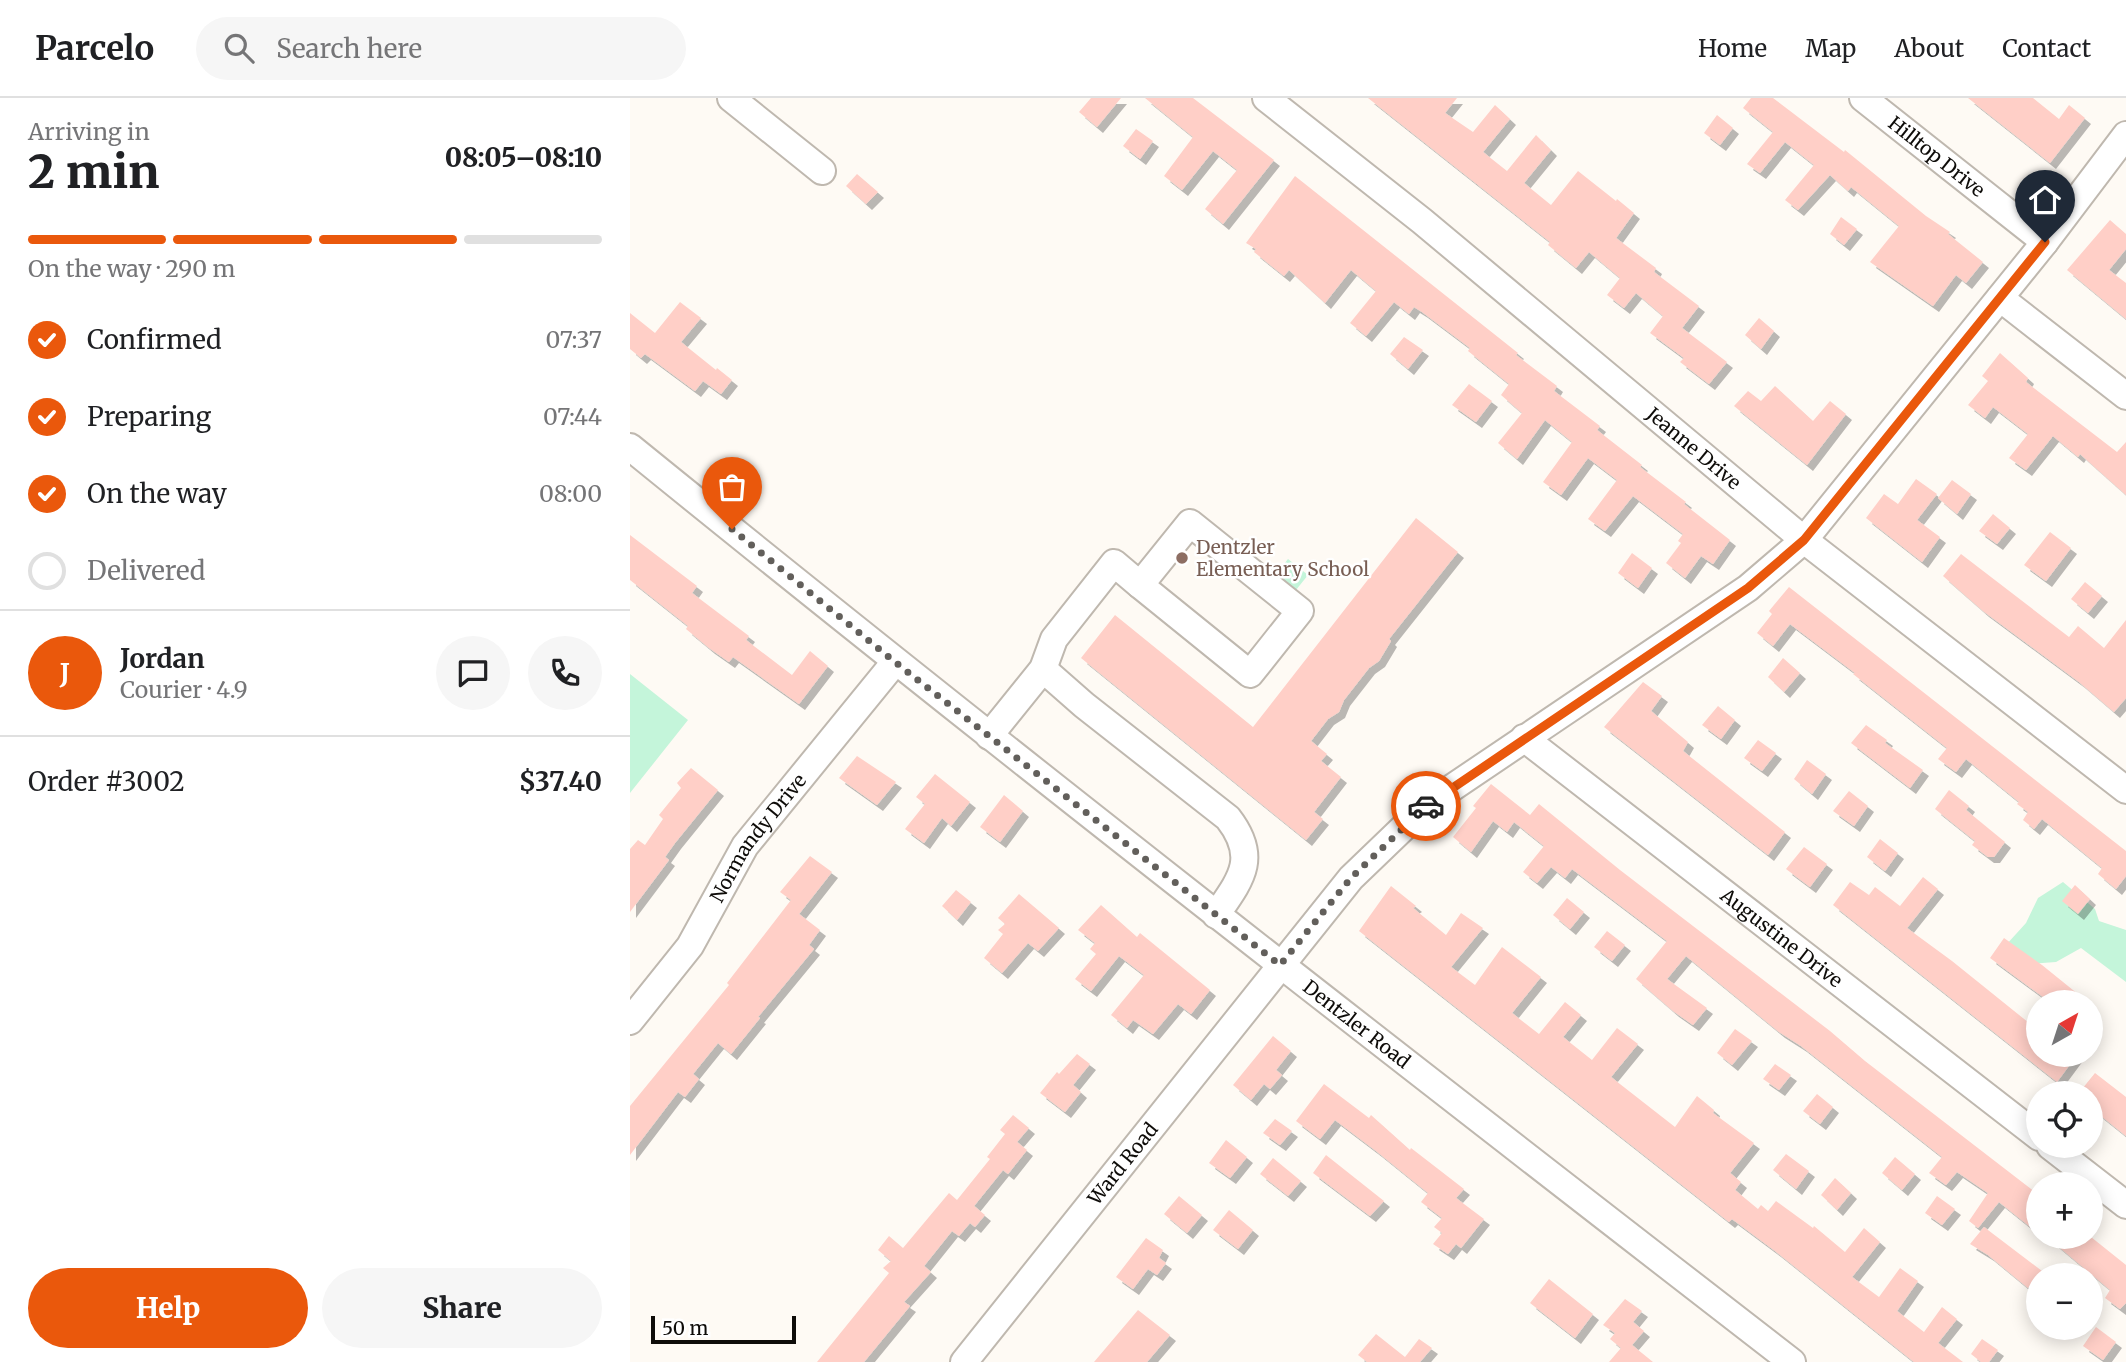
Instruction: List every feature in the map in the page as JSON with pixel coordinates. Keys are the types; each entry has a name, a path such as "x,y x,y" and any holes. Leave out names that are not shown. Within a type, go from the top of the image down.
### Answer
{"street":[{"path":"730,98 822,171"},
{"name":"Jeanne Drive","path":"1266,98 1422,221 1804,540 2126,790"},
{"name":"Hilltop Drive","path":"1863,98 2045,242"},
{"name":"Ward Road","path":"964,1362 1351,878 1428,804 1748,588 1804,540 2045,242 2126,135"},
{"path":"2000,298 2126,396"},
{"name":"Dentzler Road","path":"630,447 895,662 1216,915 1792,1362"},
{"path":"989,736 1043,669 1054,639 1114,563 1140,585 1250,674 1300,611 1190,523 1140,585"},
{"name":"Normandy Drive","path":"630,1021 690,946 745,846 895,662"},
{"path":"1043,669 1084,705 1228,818 1241,835 1246,854 1241,873 1216,915"},
{"name":"Augustine Drive","path":"1524,738 2026,1127"},
{"path":"2065,1158 2126,1205"}],"green space":[{"path":"1288,559 1308,575 1292,595 1272,579"},
{"path":"630,674 688,720 630,793"},
{"path":"2063,882 2095,909 2099,921 2126,930 2126,982 2081,948 2056,962 2016,965 2006,945 2026,923 2038,898"}],"building":[{"path":"1091,98 1121,98 1097,127 1079,112"},
{"path":"1145,98 1193,98 1274,160 1223,224 1205,209 1237,170 1213,151 1182,190 1164,176 1193,137"},
{"path":"1368,98 1457,98 1445,113 1473,132 1495,105 1510,119 1483,152 1507,171 1536,135 1551,150 1524,183 1551,205 1578,171 1634,213 1616,238 1656,268 1654,272 1699,306 1682,328 1727,362 1709,384 1680,362 1684,358 1650,333 1663,316 1636,293 1624,308 1607,295 1620,278 1589,252 1576,268 1548,245 1550,242"},
{"path":"1751,98 1773,98 1950,232 1948,234 1983,262 1966,283 1956,275 1933,306 1870,262 1899,226 1851,187 1848,191 1830,175 1798,210 1785,200 1814,165 1785,142 1760,173 1747,164 1773,132 1743,108"},
{"path":"1968,98 2033,98 2059,119 2069,105 2085,118 2050,163"},
{"path":"1717,115 1733,128 1720,145 1704,133"},
{"path":"1136,129 1153,141 1140,159 1123,146"},
{"path":"857,174 878,192 866,204 846,186"},
{"path":"1295,176 1518,353 1516,355 1557,386 1554,391 1600,426 1597,430 1730,540 1713,564 1701,556 1685,578 1666,563 1681,543 1678,541 1683,534 1633,496 1605,531 1588,519 1617,480 1588,458 1561,495 1543,482 1572,442 1545,420 1517,459 1498,443 1522,413 1501,395 1509,384 1468,351 1470,348 1422,312 1414,307 1409,314 1394,302 1366,336 1350,323 1376,291 1351,270 1325,303 1289,270 1284,276 1254,252 1256,249 1246,243"},
{"path":"1841,217 1857,229 1844,245 1830,234"},
{"path":"2110,220 2126,234 2126,249 2109,270 2126,283 2126,319 2067,270"},
{"path":"680,302 701,318 681,342 732,380 721,394 703,381 695,391 645,354 641,358 630,349 630,313 655,333"},
{"path":"1759,318 1774,331 1761,349 1745,335"},
{"path":"1404,337 1423,350 1408,369 1390,354"},
{"path":"2000,353 2028,378 2026,382 2117,452 2126,442 2126,495 2080,454 2078,457 2053,436 2026,470 2009,458 2028,434 1993,407 1985,418 1968,405 1988,381 1982,376"},
{"path":"1469,384 1492,401 1476,422 1452,405"},
{"path":"1775,386 1813,421 1830,401 1846,414 1807,465 1734,406 1748,391 1761,401"},
{"path":"1916,479 1937,494 1917,520 1940,537 1922,562 1866,518 1884,494 1898,504"},
{"path":"1952,480 1971,494 1957,514 1938,498"},
{"path":"1993,514 2010,528 1997,544 1979,531"},
{"name":"Dentzler Elementary School","path":"1416,518 1458,552 1389,639 1391,641 1379,661 1369,668 1344,700 1339,712 1328,719 1311,741 1327,754 1321,761 1341,777 1314,812 1323,819 1306,840 1081,658 1115,615 1253,727"},
{"path":"2050,532 2071,548 2046,581 2024,565"},
{"path":"630,535 697,586 692,593 749,636 746,640 792,675 810,651 828,666 799,704 733,657 729,662 709,648 686,629 688,626 630,580"},
{"path":"1632,553 1652,568 1638,588 1618,573"},
{"path":"1961,554 2069,637 2078,626 2104,648 2126,620 2126,698 2114,712 2079,682 1983,611 1943,576"},
{"path":"2085,582 2102,596 2088,613 2071,599"},
{"path":"1789,587 2126,851 2126,876 2116,889 2098,874 2102,868 2042,819 2034,829 2023,820 2028,812 2017,804 2019,802 1966,759 1956,772 1938,759 1947,748 1790,624 1773,646 1757,633 1772,614 1769,611"},
{"path":"1783,658 1800,673 1784,692 1768,677"},
{"path":"1643,682 1662,696 1651,711 1688,742 1683,751 1785,832 1768,855 1604,727"},
{"path":"1718,706 1735,720 1721,739 1702,725"},
{"path":"1866,725 1887,740 1885,743 1923,770 1910,788 1851,743"},
{"path":"1758,740 1776,753 1762,771 1744,758"},
{"path":"857,756 896,782 877,805 839,778"},
{"path":"1807,760 1826,774 1812,794 1794,779"},
{"path":"691,768 718,790 675,843 665,857 669,860 630,912 630,849 638,840 645,845 663,819 659,815 681,788 677,783"},
{"path":"935,774 970,802 951,826 942,818 924,843 905,829 925,804 916,797"},
{"path":"1491,784 1530,815 1539,804 2026,1185 2026,1224 1999,1202 1978,1228 1969,1221 1988,1193 1957,1172 1946,1185 1929,1173 1942,1157 1801,1046 1779,1032 1686,956 1667,979 1707,1008 1693,1025 1673,1011 1636,979 1667,941 1572,869 1565,878 1551,867 1537,883 1523,872 1544,846 1514,822 1507,832 1493,821 1471,852 1453,837 1476,808 1473,806"},
{"path":"1949,790 1969,806 1966,810 2005,842 1994,857 1988,857 1972,845 1975,841 1935,809"},
{"path":"1849,791 1868,806 1854,826 1833,811"},
{"path":"1004,795 1023,811 1000,842 980,827"},
{"path":"1880,839 1898,853 1885,871 1867,857"},
{"path":"1804,847 1827,864 1810,887 1786,869"},
{"path":"810,856 832,872 799,914 820,930 809,945 814,949 731,1054 718,1043 693,1074 699,1079 685,1097 678,1092 630,1155 630,1106 729,985 727,983 791,900 780,892"},
{"path":"1923,877 1938,889 1907,928 2026,1021 2026,1058 1833,905 1850,882 1869,895 1875,887 1900,906"},
{"path":"2075,885 2090,899 2078,914 2062,901"},
{"path":"1391,886 1446,935 1461,913 1483,928 1451,967 1475,985 1502,947 1541,977 1512,1013 1539,1034 1565,1002 1581,1015 1563,1037 1592,1060 1617,1028 1638,1044 1611,1077 1675,1127 1697,1096 1714,1110 1713,1113 1754,1143 1730,1173 1741,1182 1735,1190 1758,1209 1761,1205 1768,1211 1776,1201 1813,1228 1814,1226 1845,1252 1864,1228 1880,1242 1852,1277 1879,1297 1900,1268 1918,1281 1897,1311 1924,1332 1942,1307 1957,1319 1938,1343 1963,1362 1914,1362 1775,1251 1732,1219 1729,1222 1359,931"},
{"path":"956,890 971,902 957,920 942,906"},
{"path":"1019,894 1059,928 1038,951 1028,943 1002,973 984,958 1003,934 998,930 1005,924 998,918"},
{"path":"1567,898 1584,912 1570,929 1553,915"},
{"path":"1101,905 1137,937 1140,933 1210,990 1191,1014 1178,1004 1153,1034 1133,1020 1127,1028 1111,1015 1144,975 1119,956 1091,991 1075,979 1096,954 1090,949 1095,943 1078,930"},
{"path":"1607,931 1625,945 1612,961 1594,947"},
{"path":"2004,938 2073,990 2033,990 1990,958"},
{"path":"1735,1029 1752,1041 1732,1065 1717,1053"},
{"path":"1273,1036 1291,1051 1276,1070 1282,1075 1270,1089 1264,1084 1251,1100 1233,1085"},
{"path":"1077,1054 1090,1064 1073,1085 1081,1092 1065,1112 1040,1093 1057,1072 1059,1074"},
{"path":"1775,1064 1791,1075 1779,1090 1763,1079"},
{"path":"2039,1068 2067,1068 2056,1081"},
{"path":"2095,1073 2126,1097 2126,1136 2103,1118 2103,1081 2089,1081"},
{"path":"1324,1084 1369,1118 1371,1115 1410,1150 1411,1148 1464,1189 1456,1198 1484,1219 1461,1248 1456,1244 1448,1254 1433,1244 1442,1233 1434,1227 1442,1218 1421,1202 1428,1193 1376,1151 1335,1120 1320,1139 1296,1121"},
{"path":"1817,1094 1833,1107 1820,1124 1803,1111"},
{"path":"1013,1115 1029,1128 1017,1142 1027,1150 1008,1174 1003,1170 974,1206 985,1215 975,1227 970,1223 959,1236 952,1231 924,1266 931,1272 904,1302 910,1306 864,1362 817,1362 889,1273 883,1268 891,1261 878,1250 889,1236 903,1248 949,1193 957,1200 990,1159 987,1157 1005,1134 1000,1130"},
{"path":"1275,1119 1292,1131 1280,1145 1263,1133"},
{"path":"1226,1140 1247,1157 1230,1178 1209,1163"},
{"path":"1786,1154 1809,1171 1796,1189 1773,1170"},
{"path":"1326,1155 1384,1201 1370,1216 1313,1173"},
{"path":"1895,1157 1915,1174 1902,1190 1882,1173"},
{"path":"1273,1158 1301,1181 1288,1196 1260,1174"},
{"path":"1835,1178 1851,1193 1837,1210 1821,1195"},
{"path":"1179,1196 1202,1215 1187,1233 1164,1214"},
{"path":"1937,1196 1955,1209 1942,1225 1925,1213"},
{"path":"1229,1210 1253,1230 1238,1249 1213,1230"},
{"path":"1984,1227 2031,1263 2026,1263 2026,1286 1988,1255 1970,1244"},
{"path":"1146,1238 1163,1250 1159,1258 1166,1263 1157,1275 1148,1269 1133,1289 1116,1277"},
{"path":"2103,1247 2126,1265 2126,1303 2120,1309 2105,1298 2110,1290 2103,1284 2103,1263 2078,1263 2061,1249 2103,1249"},
{"path":"1549,1279 1593,1314 1575,1338 1530,1303"},
{"path":"1625,1299 1642,1311 1633,1322 1644,1331 1632,1345 1653,1362 1609,1362 1621,1348 1610,1339 1615,1333 1603,1325"},
{"path":"1138,1310 1170,1335 1147,1362 1094,1362"},
{"path":"2103,1332 2116,1342 2103,1360 2083,1346 2087,1340 2103,1340"},
{"path":"1376,1334 1405,1357 1419,1339 1432,1348 1420,1362 1367,1362 1358,1355"},
{"path":"1982,1339 1998,1350 1989,1362 1981,1362 1971,1354"}],"way so far":[{"path":"732,529 895,662 1280,965 1351,878 1426,806"}],"place":[{"name":"Dentzler Elementary School","path":"1182,558"}],"route":[{"path":"1426,806 1748,588 1804,540 2045,242"}]}
